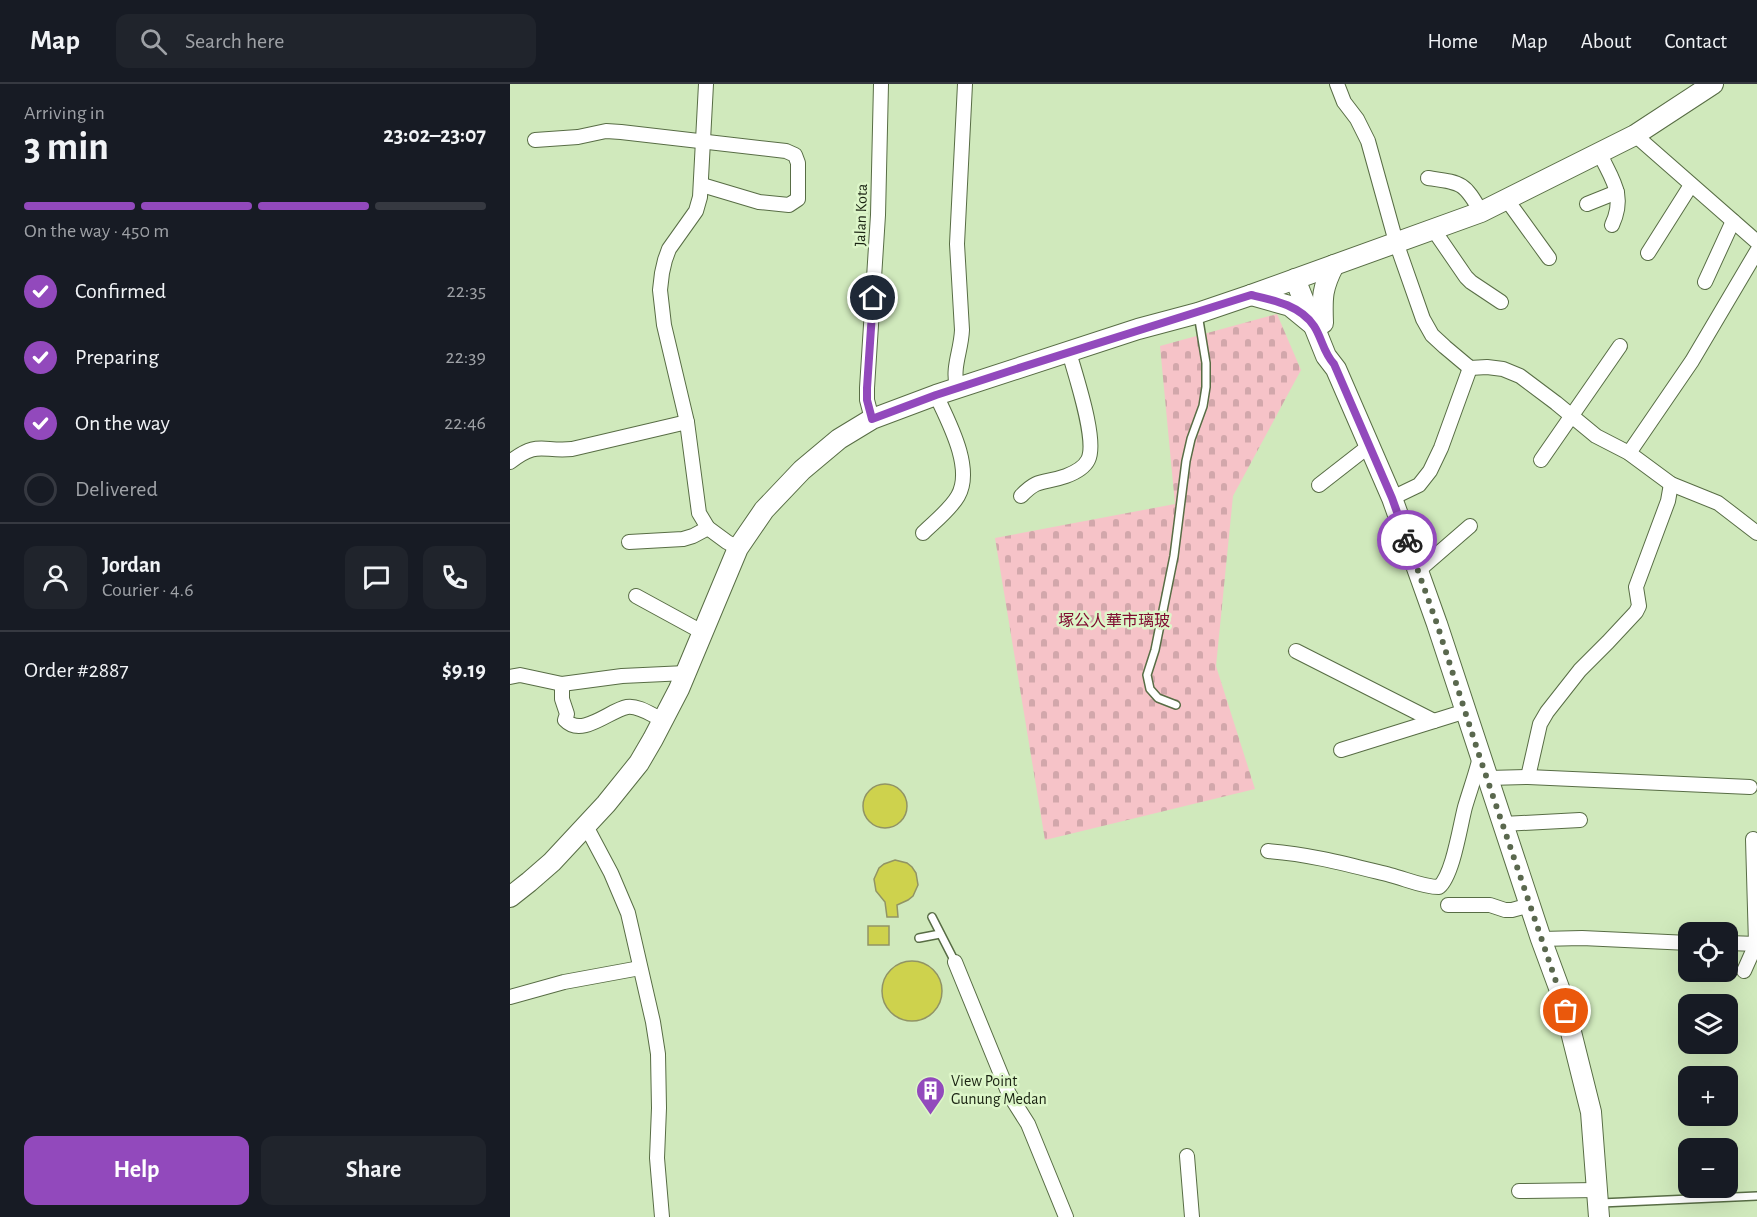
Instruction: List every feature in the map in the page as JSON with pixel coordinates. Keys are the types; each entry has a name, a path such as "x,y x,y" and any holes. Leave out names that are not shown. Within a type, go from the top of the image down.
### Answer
{"main road":[{"path":"510,897 552,862 606,804 639,763 686,673 738,548 764,510 802,470 839,439 872,419 936,395 1149,326 1198,313 1481,212 1635,135 1713,84"},
{"path":"1319,324 1323,289 1334,265"},
{"path":"1300,277 1319,324 1334,352 1334,364 1392,498 1562,996 1592,1112 1598,1203"},
{"path":"1251,295 1290,306 1319,324"}],"street":[{"path":"706,84 700,197 696,211 669,249 660,290 664,325 687,422 699,513 708,528 738,548"},
{"name":"Jalan Kota","path":"872,419 867,400 867,376 877,236 881,84"},
{"path":"957,388 955,368 962,330 957,244 965,84"},
{"path":"1337,84 1344,102 1363,129 1368,141 1396,242 1423,319 1432,335 1470,368 1503,369 1520,376 1596,436 1629,453 1671,484 1718,503 1757,533"},
{"path":"535,140 578,138 606,131 786,151 795,155 798,163 798,199 789,205 759,202 702,185"},
{"path":"1635,135 1757,242"},
{"path":"1600,154 1617,192 1619,205 1612,225"},
{"path":"1428,178 1464,186 1481,212"},
{"path":"1648,253 1691,185"},
{"path":"1587,204 1617,192"},
{"path":"1507,200 1549,258"},
{"path":"1705,282 1733,222"},
{"path":"1433,229 1466,277 1501,303"},
{"path":"1629,453 1692,361 1757,251"},
{"path":"1541,460 1620,346"},
{"path":"1020,496 1037,483 1066,477 1088,462 1089,434 1084,404 1069,352"},
{"path":"1392,498 1419,485 1430,471 1441,448 1470,368"},
{"path":"923,533 954,502 962,487 959,447 936,395"},
{"path":"510,462 532,448 572,448 687,422"},
{"path":"1319,485 1369,446"},
{"path":"1528,777 1540,724 1547,712 1580,670 1636,612 1639,606 1636,587 1668,501 1671,484"},
{"path":"1418,571 1470,526"},
{"path":"630,542 683,539 708,528"},
{"path":"636,597 702,632"},
{"path":"1296,651 1434,722"},
{"path":"510,677 520,675 562,684 622,676 686,673"},
{"path":"562,684 562,699 567,714 565,720 569,723 579,725 598,722 629,707 638,708 663,720"},
{"path":"1341,750 1466,711"},
{"path":"1268,852 1318,857 1439,887 1444,882 1453,857 1465,806 1480,758"},
{"path":"1488,778 1528,777 1750,787"},
{"path":"1503,824 1580,820"},
{"path":"586,826 611,873 628,913 653,1022 658,1054 657,1158 662,1217"},
{"path":"1744,971 1756,944 1753,839"},
{"path":"1448,904 1490,905 1505,910 1530,904"},
{"path":"1541,939 1582,938 1678,942"},
{"path":"1738,943 1756,944"},
{"path":"955,962 1010,1094 1028,1124 1066,1217"},
{"path":"510,997 564,982 640,968"},
{"path":"1187,1156 1192,1217"},
{"path":"1519,1191 1598,1203"}],"lane":[{"path":"1176,705 1158,698 1150,689 1147,675 1155,650 1174,556 1186,461 1203,406 1206,387 1206,363 1198,313"},
{"path":"932,917 955,962"},
{"path":"919,938 940,934"},
{"path":"1598,1203 1757,1196"}],"green space":[{"name":"塚公人華市璃玻","path":"1277,314 1301,370 1233,496 1216,666 1255,789 1045,840 995,538 1175,504 1160,346"}],"building":[{"path":"885,784 894,785 901,790 906,797 906,815 901,822 894,827 885,828 876,827 869,822 864,815 863,806 864,797 869,790 876,785"},
{"path":"895,860 912,867 916,873 918,885 913,896 897,905 898,917 887,917 885,902 876,891 874,879 879,868"},
{"path":"868,926 889,926 889,945 868,945"},
{"path":"906,961 918,961 929,966 937,974 942,991 940,1003 929,1016 918,1021 906,1021 895,1016 887,1008 882,997 882,985 887,974 895,966"}],"way so far":[{"path":"1407,540 1566,1011"}],"place":[{"name":"View Point Gunung Medan","path":"930,1116"}],"route":[{"path":"873,298 867,376 867,400 872,419 936,395 1251,295 1290,306 1314,326 1326,356 1334,364 1392,498 1407,540"}]}
